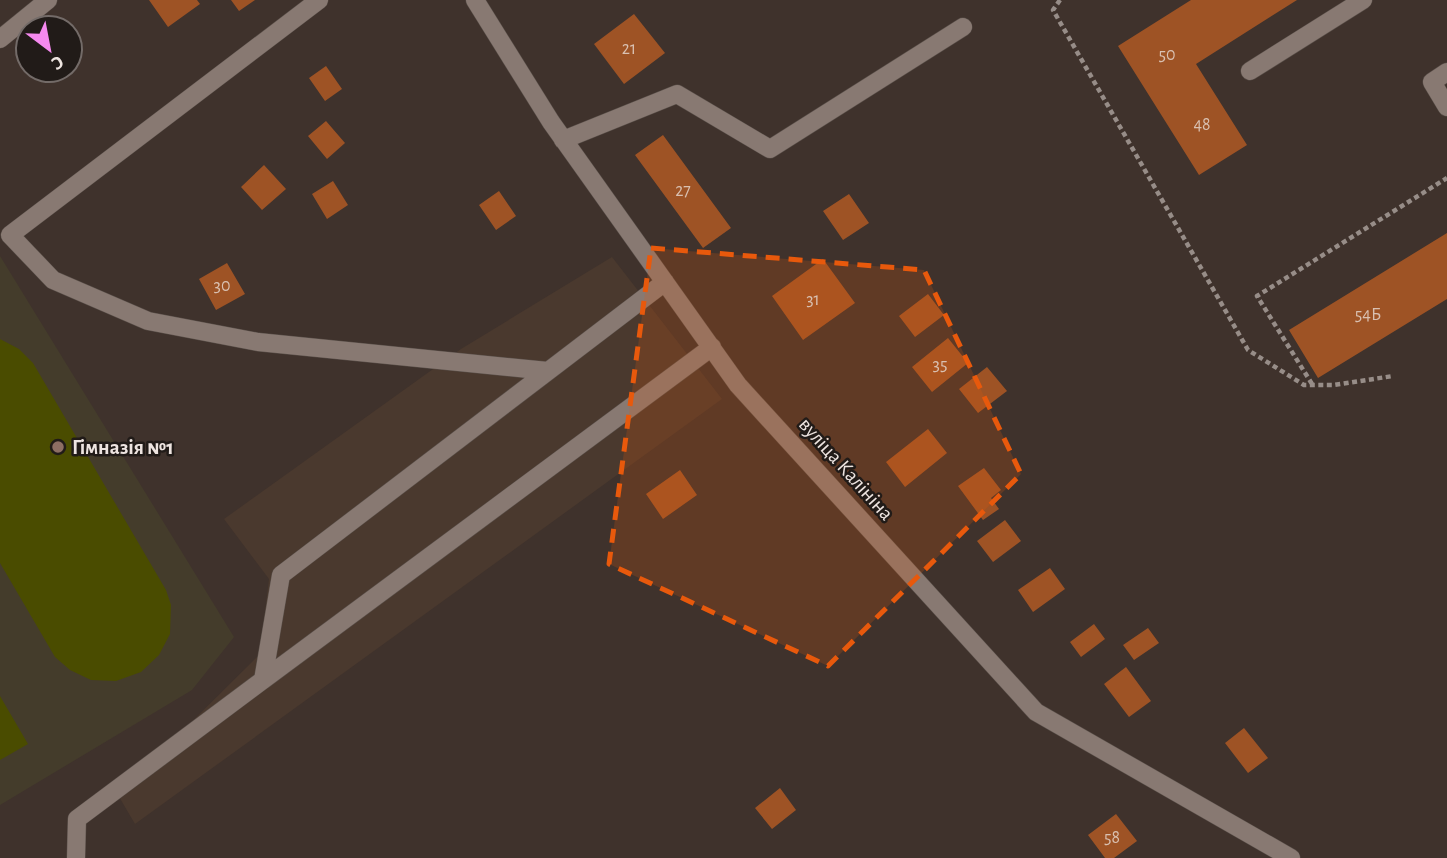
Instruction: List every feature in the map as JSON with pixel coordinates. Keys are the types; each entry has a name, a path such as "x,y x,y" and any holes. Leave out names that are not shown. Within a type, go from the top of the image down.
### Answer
{"street":[{"path":"0,38 48,0"},
{"path":"319,0 5,238 53,280 148,321 258,342 548,371"},
{"name":"вуліца Калініна","path":"475,0 563,140 738,385 1037,712 1291,858"},
{"path":"1251,71 1363,0"},
{"path":"563,140 677,94 770,149 963,27"},
{"path":"1447,72 1432,82 1447,107"},
{"path":"263,680 281,575 665,282"},
{"path":"76,858 77,818 712,347"}],"path":[{"path":"1060,0 1053,10 1248,350 1304,385 1334,385 1393,376"},
{"path":"1313,385 1257,296 1447,178"}],"highlighted area":[{"path":"651,248 924,270 1021,474 828,666 609,564"}],"shaded area":[{"name":"Гімназія №1","path":"0,256 234,637 192,690 0,805"},
{"path":"612,257 722,399 135,824 118,795 260,654 269,579 224,519 461,349"},
{"path":"0,339 19,349 33,363 166,590 171,605 170,634 159,655 141,672 116,681 91,680 70,670 55,657 0,563"},
{"path":"0,696 28,744 0,760"}],"building":[{"path":"149,0 197,0 200,4 168,27"},
{"path":"231,0 255,0 239,11"},
{"path":"1191,0 1297,0 1196,64 1247,145 1199,175 1118,46"},
{"path":"634,14 665,53 624,84 594,44"},
{"path":"326,66 342,89 325,101 309,78"},
{"path":"326,121 345,143 327,159 308,136"},
{"path":"663,135 731,228 703,248 635,155"},
{"path":"264,165 286,189 262,210 241,187"},
{"path":"333,181 348,205 327,219 312,194"},
{"path":"499,191 516,216 496,230 479,205"},
{"path":"849,194 869,223 843,240 823,211"},
{"path":"1447,233 1447,299 1318,378 1289,330"},
{"path":"823,259 855,303 803,340 772,296"},
{"path":"227,263 245,294 216,310 199,279"},
{"path":"928,294 944,315 915,337 899,316"},
{"path":"948,338 968,363 932,392 912,367"},
{"path":"987,367 1007,391 978,413 959,389"},
{"path":"928,429 947,453 905,487 886,462"},
{"path":"984,468 1001,490 991,498 999,509 983,520 958,486"},
{"path":"680,470 697,495 663,519 646,494"},
{"path":"1005,520 1021,541 993,562 977,541"},
{"path":"1050,568 1065,589 1033,612 1018,590"},
{"path":"1094,624 1105,639 1081,657 1070,642"},
{"path":"1148,628 1159,643 1134,660 1123,645"},
{"path":"1126,667 1151,701 1129,717 1104,684"},
{"path":"1244,728 1268,758 1248,773 1225,743"},
{"path":"780,788 796,810 772,829 755,808"},
{"path":"1116,814 1137,841 1114,858 1105,858 1088,835"}],"place":[{"name":"Гімназія №1","path":"58,447"}]}
